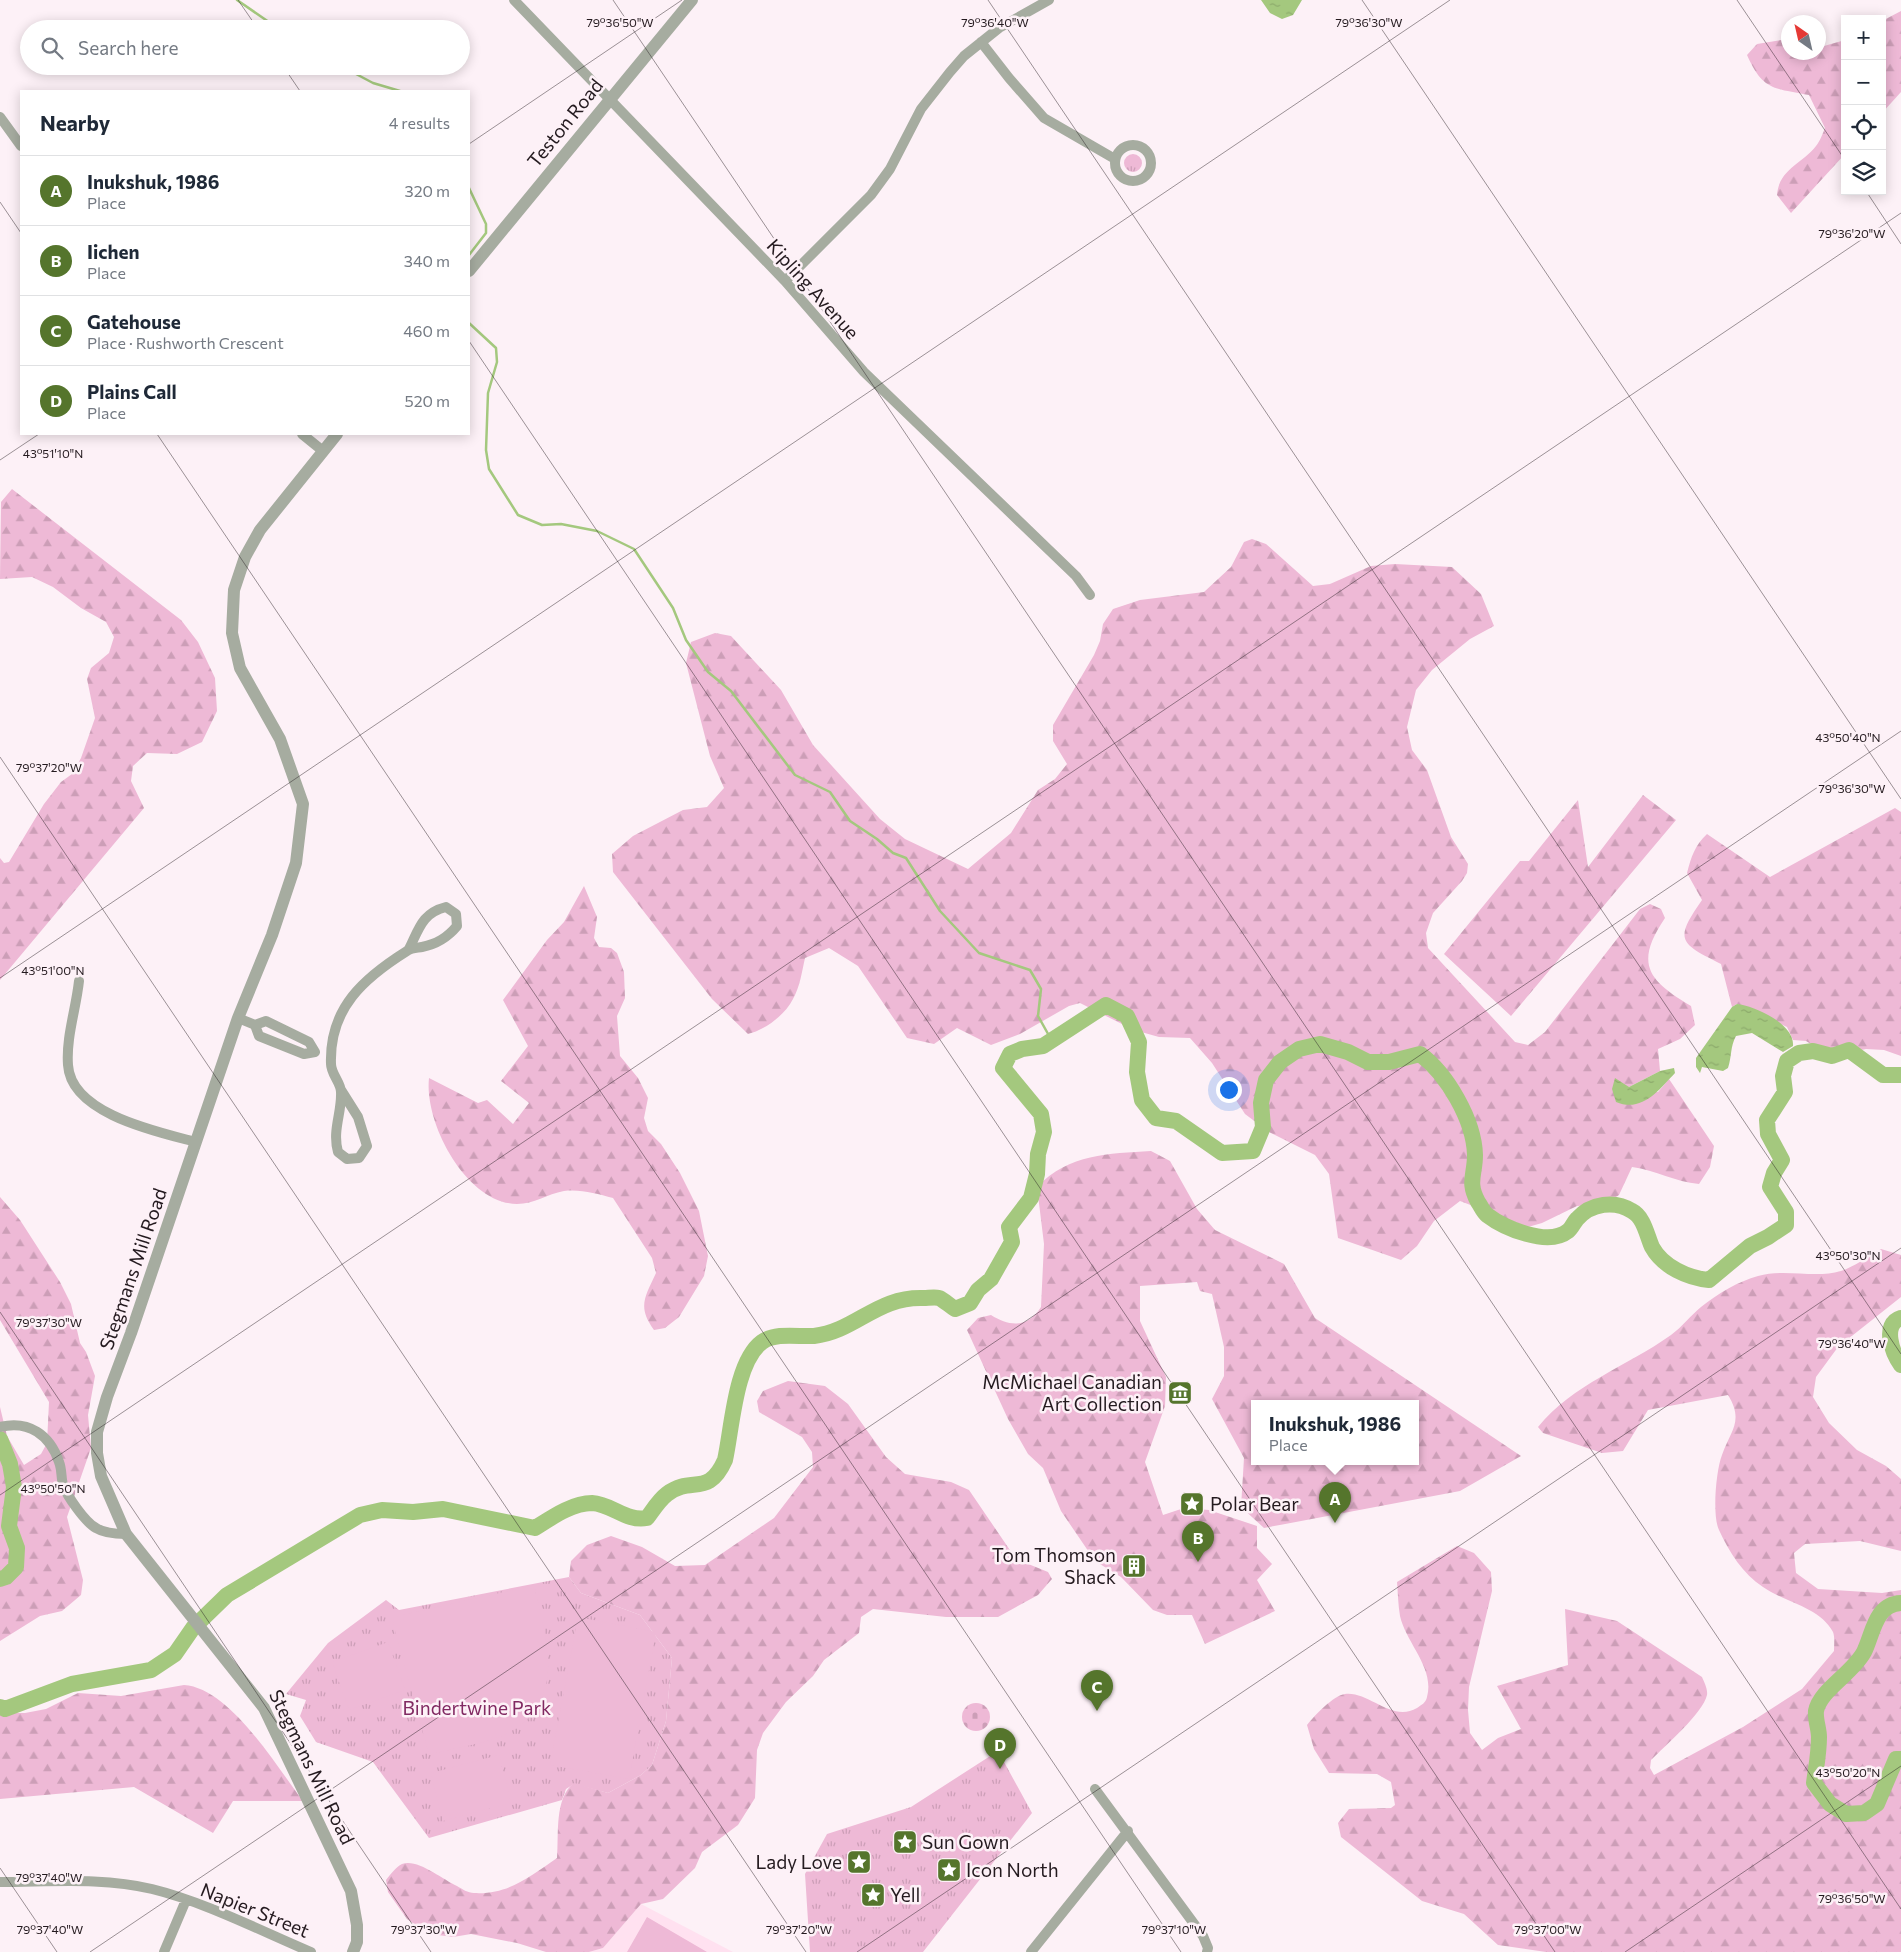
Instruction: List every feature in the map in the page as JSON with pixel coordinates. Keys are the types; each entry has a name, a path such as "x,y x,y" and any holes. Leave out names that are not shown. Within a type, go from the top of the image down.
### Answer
{"street":[{"name":"Kipling Avenue","path":"514,0 608,100 785,281 864,372 1076,576 1090,595"},
{"name":"Teston Road","path":"470,271 608,100 692,0"},
{"path":"785,281 871,195 890,169 921,109 950,72 981,42 999,28 1049,0"},
{"path":"981,42 1044,118 1115,159"},
{"path":"0,117 20,145"},
{"path":"303,435 323,451 335,435"},
{"name":"Stegmans Mill Road","path":"323,451 260,530 244,557 233,599 232,634 240,668 280,739 303,804 296,863 272,935 238,1018 131,1333 107,1397 97,1432 97,1453 101,1476 126,1534 213,1641 264,1708 352,1891 357,1925 357,1942 353,1952"},
{"path":"341,1090 334,1138 338,1152 347,1159 359,1158 367,1146 358,1117 341,1090 334,1076 331,1064 334,1035 341,1011 349,997 375,974 409,949 431,945 448,937 457,926 456,914 446,907 433,910 423,920 409,949"},
{"path":"79,981 69,1044 68,1066 72,1082 90,1103 108,1112 136,1125 196,1142"},
{"path":"238,1018 255,1025 266,1021 309,1042 316,1052"},
{"path":"255,1025 259,1036 304,1054 316,1052 332,1053"},
{"path":"3,1426 19,1425 34,1428 48,1439 60,1463 64,1486 77,1509 96,1528 114,1534 126,1534"},
{"path":"1096,1789 1203,1936 1208,1948 1207,1952"},
{"path":"1031,1952 1128,1831"},
{"name":"Napier Street","path":"0,1882 106,1882 150,1888 186,1900 311,1952"},
{"path":"164,1952 186,1900"}],"shaded area":[{"path":"641,1904 733,1952 589,1952 603,1948"}],"green space":[{"path":"1901,11 1901,92 1886,109 1886,60 1886,19"},
{"path":"1781,40 1781,60 1826,60 1826,45 1841,41 1841,158 1791,213 1777,195 1779,186 1792,167 1816,146 1825,128 1809,95 1778,89 1764,82 1747,55 1757,44"},
{"path":"1129,154 1137,154 1142,159 1140,170 1129,172 1124,167 1124,159"},
{"path":"12,489 181,620 198,642 215,678 217,711 202,742 177,754 147,753 133,766 131,781 144,808 0,980 0,858 4,863 9,862 44,804 61,782 72,774 81,758 95,718 87,679 91,668 109,653 114,637 106,622 81,608 53,587 32,577 0,579 1,502"},
{"path":"1252,539 1266,544 1313,586 1330,584 1371,566 1395,564 1452,567 1481,594 1494,626 1470,639 1432,670 1416,690 1407,727 1412,750 1427,770 1451,837 1468,864 1467,873 1462,881 1433,913 1426,933 1428,948 1515,1042 1528,1045 1545,1032 1640,909 1650,904 1661,909 1665,918 1655,934 1650,948 1648,959 1650,970 1664,988 1691,1006 1695,1025 1680,1039 1658,1049 1660,1071 1629,1087 1612,1089 1658,1092 1669,1079 1714,1146 1710,1167 1699,1184 1632,1167 1619,1195 1605,1204 1577,1206 1542,1223 1528,1227 1460,1201 1434,1221 1417,1246 1401,1260 1338,1238 1329,1174 1315,1155 1269,1132 1245,1114 1212,1063 1190,1038 1159,1037 1134,1030 1080,1003 1069,1006 1020,1034 991,1045 957,1028 934,1044 907,1038 858,966 829,948 805,958 797,989 785,1011 768,1025 748,1034 712,999 613,872 612,854 633,836 683,810 707,807 724,788 710,756 686,663 691,642 715,633 731,636 781,690 813,745 880,819 905,839 968,869 1011,833 1038,790 1055,779 1067,764 1053,741 1053,725 1094,655 1100,641 1103,624 1113,609 1140,600 1204,592 1231,567 1244,542"},
{"path":"1643,795 1676,820 1511,1016 1444,954 1520,861 1529,861 1578,800 1588,867"},
{"path":"1895,808 1901,812 1901,1056 1884,1050 1866,1049 1831,1056 1806,1041 1793,1040 1787,1027 1737,1004 1732,1007 1721,964 1696,951 1685,939 1687,924 1702,900 1687,873 1699,842 1707,834 1770,877"},
{"path":"584,886 597,917 594,938 599,947 611,948 617,953 624,972 625,998 617,1016 620,1056 638,1078 648,1098 644,1118 648,1131 661,1144 680,1173 699,1211 708,1256 704,1276 679,1317 665,1328 654,1330 644,1308 646,1296 656,1273 652,1258 613,1198 589,1192 564,1191 523,1204 498,1200 481,1190 465,1176 452,1157 433,1117 429,1096 429,1078 478,1103 487,1100 513,1124 529,1103 501,1081 528,1046 503,1000 547,940 564,922"},
{"path":"1151,1151 1170,1161 1197,1209 1215,1230 1284,1264 1315,1318 1521,1456 1460,1491 1264,1528 1241,1507 1244,1458 1212,1399 1224,1376 1224,1347 1212,1294 1200,1291 1197,1282 1140,1286 1140,1321 1166,1377 1165,1406 1145,1462 1163,1515 1184,1508 1209,1510 1257,1526 1257,1548 1272,1564 1257,1580 1275,1611 1205,1644 1192,1615 1167,1615 1153,1610 1121,1577 1095,1561 1061,1511 1043,1468 1028,1454 1008,1419 967,1330 978,1318 991,1315 1005,1322 1018,1323 1030,1319 1036,1314 1041,1307 1044,1244 1037,1187 1063,1167 1090,1157"},
{"path":"0,1197 20,1220 60,1282 71,1304 80,1343 86,1352 95,1376 88,1415 91,1448 67,1517 83,1580 81,1595 62,1611 40,1616 0,1641 0,1407 7,1436 24,1465 41,1454 47,1443 49,1402 0,1320"},
{"path":"1881,1249 1901,1255 1901,1297 1838,1347 1816,1377 1813,1397 1829,1423 1857,1450 1886,1466 1901,1479 1901,1551 1860,1541 1805,1544 1794,1553 1796,1573 1818,1589 1882,1593 1901,1590 1901,1952 1546,1952 1498,1945 1464,1914 1422,1901 1341,1837 1338,1823 1349,1809 1391,1808 1395,1805 1391,1782 1377,1774 1329,1773 1314,1749 1307,1725 1330,1702 1345,1694 1363,1697 1399,1712 1408,1712 1424,1702 1427,1697 1427,1676 1424,1666 1403,1626 1398,1603 1397,1582 1457,1546 1474,1553 1491,1572 1492,1591 1469,1687 1470,1733 1482,1750 1498,1738 1521,1729 1497,1686 1568,1665 1565,1609 1617,1621 1702,1677 1707,1693 1704,1702 1699,1711 1683,1729 1651,1760 1650,1768 1654,1775 1743,1727 1802,1689 1834,1651 1834,1634 1820,1617 1763,1587 1749,1576 1732,1554 1719,1530 1715,1504 1718,1471 1736,1419 1733,1404 1728,1395 1648,1410 1623,1451 1602,1453 1543,1433 1538,1427 1567,1399 1671,1335 1701,1307 1736,1285 1751,1278 1768,1274 1821,1274 1841,1271"},
{"path":"788,1381 825,1386 848,1404 886,1457 905,1474 951,1482 969,1490 1016,1559 1048,1572 1052,1579 1038,1595 998,1617 946,1617 873,1609 861,1617 859,1633 824,1660 813,1676 786,1702 763,1733 757,1750 755,1798 738,1825 702,1852 695,1868 663,1899 641,1904 603,1948 589,1952 546,1952 517,1943 471,1934 453,1937 423,1930 407,1919 388,1892 386,1880 400,1865 408,1863 422,1866 467,1892 486,1893 508,1888 528,1878 557,1858 560,1807 563,1798 574,1783 608,1793 641,1775 652,1765 666,1721 672,1658 640,1615 581,1593 569,1577 571,1561 587,1545 611,1536 642,1547 675,1566 705,1565 774,1518 813,1467 812,1452 802,1437 759,1412 757,1401 763,1391"},
{"name":"Bindertwine Park","path":"569,1577 581,1593 640,1615 672,1658 666,1721 652,1765 641,1775 608,1793 574,1784 566,1789 562,1800 429,1838 373,1762 316,1742 300,1716 306,1700 286,1694 328,1643 386,1600 399,1610"},
{"path":"534,1585 544,1626 548,1667 546,1687 539,1705 526,1721 506,1734 479,1743 429,1755 393,1623 398,1616"},
{"path":"578,1617 656,1632 629,1779 550,1765"},
{"path":"388,1642 405,1690 349,1710 332,1662"},
{"path":"184,1685 201,1689 218,1699 235,1714 266,1750 303,1801 233,1801 213,1833 134,1787 0,1799 0,1713 25,1713 46,1709 78,1693 121,1696"},
{"path":"976,1703 986,1707 990,1717 986,1727 976,1731 966,1727 962,1717 966,1707"},
{"path":"998,1751 1032,1813 923,1952 810,1952 805,1874 827,1834 911,1807"},
{"path":"499,1755 511,1803 443,1821 431,1773"},
{"path":"647,1917 707,1952 627,1952"}],"water":[{"path":"1261,0 1302,0 1293,15 1282,19 1270,13"},
{"path":"1737,1004 1763,1012 1781,1024 1788,1030 1793,1046 1783,1052 1752,1033 1736,1036 1728,1068 1723,1071 1702,1067 1700,1073 1696,1067 1696,1058 1732,1007"},
{"path":"1674,1068 1675,1073 1649,1098 1634,1104 1625,1105 1616,1102 1612,1089 1615,1078 1629,1087 1660,1071"}],"waterway":[{"path":"237,0 266,20"},
{"path":"358,75 373,83 397,90"},
{"path":"470,190 486,224 486,233 470,254"},
{"path":"470,324 496,348 497,362 488,393 486,450 489,469 518,515 542,525 561,524 597,531 634,549 673,608 686,640 708,672 731,691 795,775 830,792 850,821 877,839 893,853 906,858 940,911 979,953 1030,970 1041,989 1038,1016 1052,1041"},
{"path":"0,1707 5,1709 72,1684 151,1670 175,1654 193,1628 227,1595 360,1515 382,1510 413,1512 443,1509 535,1528 569,1508 592,1503 606,1506 639,1519 647,1518 659,1502 676,1489 712,1479 719,1472 725,1460 740,1380 753,1352 762,1342 781,1336 814,1336 829,1333 893,1302 908,1299 939,1298 955,1309 970,1303 978,1290 991,1279 1012,1242 1009,1227 1031,1198 1037,1174 1038,1154 1044,1132 1041,1114 1003,1068 1010,1054 1022,1049 1043,1046 1106,1005 1127,1016 1139,1042 1137,1072 1142,1100 1156,1118 1176,1121 1222,1153 1253,1151 1263,1127 1261,1103 1266,1080 1280,1062 1299,1049 1320,1044 1348,1052 1368,1062 1389,1062 1420,1054 1440,1073 1449,1086 1470,1127 1475,1155 1472,1184 1478,1202 1487,1215 1504,1225 1526,1234 1549,1237 1568,1231 1577,1219 1589,1209 1603,1205 1618,1205 1636,1214 1645,1227 1652,1247 1669,1266 1693,1277 1709,1280 1750,1246 1786,1225 1786,1212 1770,1187 1774,1173 1782,1160 1768,1134 1767,1120 1785,1092 1783,1076 1787,1061 1799,1053 1813,1051 1832,1056 1849,1050 1883,1075 1901,1075"},
{"path":"1901,1318 1891,1326 1890,1333 1892,1347 1901,1365"},
{"path":"0,1439 10,1464 14,1487 9,1526 17,1548 16,1567 6,1577 0,1579"},
{"path":"1901,1603 1892,1605 1880,1614 1859,1660 1819,1703 1816,1711 1819,1743 1814,1783 1830,1804 1846,1814 1864,1813 1877,1804 1896,1759 1901,1759"}],"place":[{"name":"McMichael Canadian Art Collection","path":"1180,1393"},
{"name":"Polar Bear","path":"1192,1504"},
{"name":"Inukshuk, 1986","path":"1335,1523"},
{"name":"Iichen","path":"1198,1562"},
{"name":"Tom Thomson Shack","path":"1134,1566"},
{"name":"Gatehouse","path":"1097,1711"},
{"name":"Plains Call","path":"1000,1769"},
{"name":"Sun Gown","path":"905,1842"},
{"name":"Lady Love","path":"859,1862"},
{"name":"Icon North","path":"949,1870"},
{"name":"Yell","path":"873,1895"}]}
